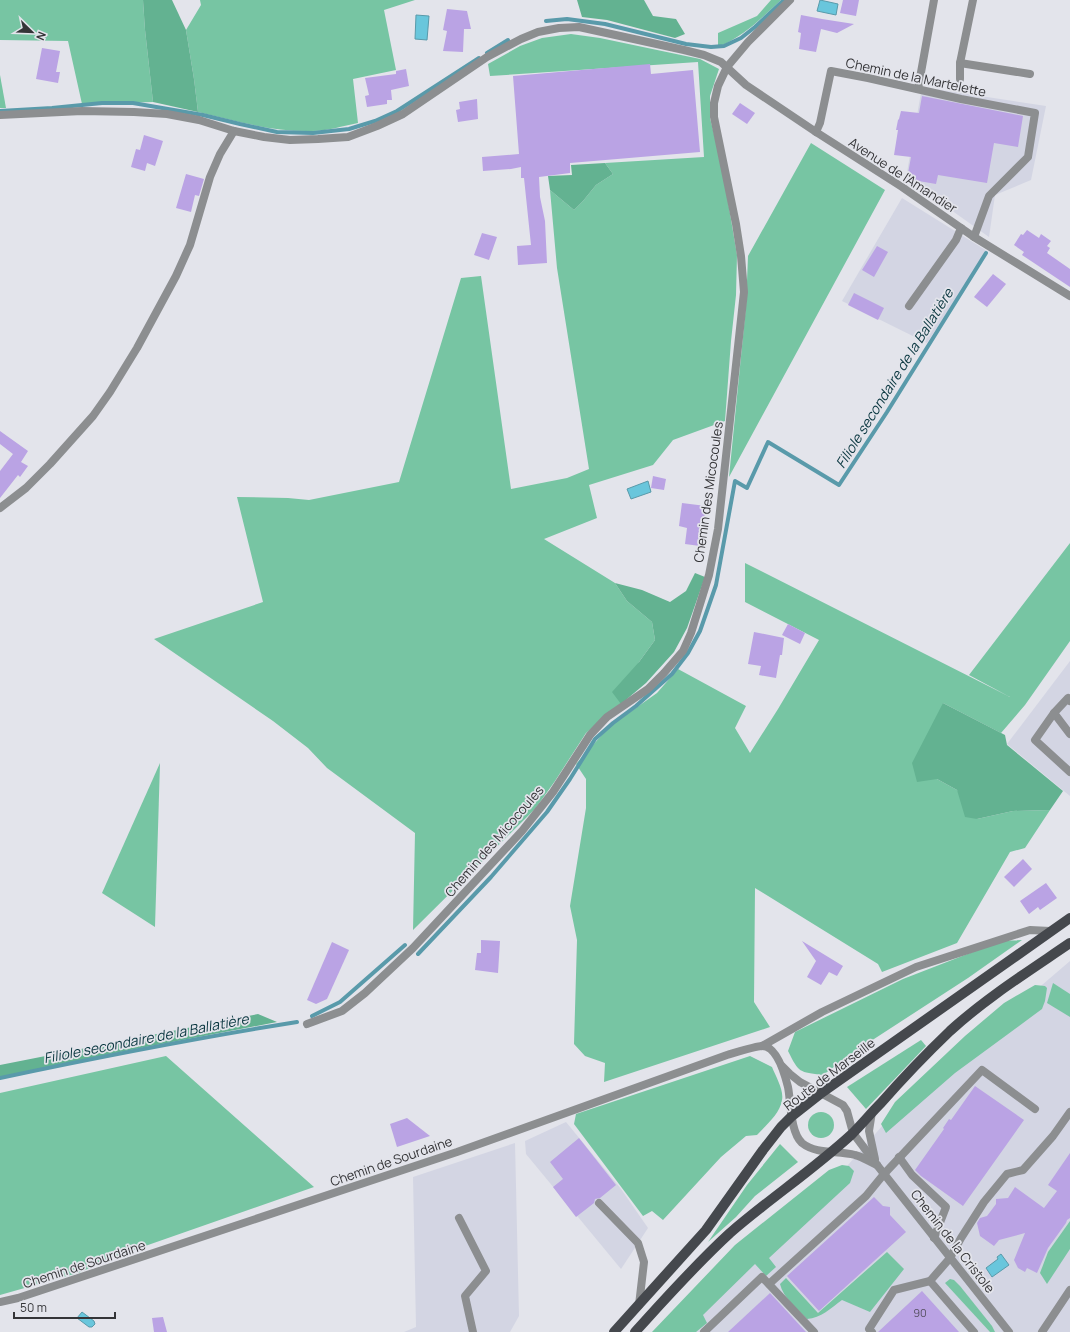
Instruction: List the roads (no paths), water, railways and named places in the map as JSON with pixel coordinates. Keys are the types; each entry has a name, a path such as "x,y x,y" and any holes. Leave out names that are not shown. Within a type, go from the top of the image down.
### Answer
{"main road":[{"name":"Route de Marseille","path":"614,1332 706,1230 763,1150 781,1127 792,1116 820,1094 1070,918"},
{"path":"635,1332 686,1276 717,1245 853,1133 914,1068 972,1012 1021,976 1070,943"}],"street":[{"name":"Chemin des Micocoules","path":"307,1024 342,1011 365,993 413,948 522,831 553,792 590,735 607,717 648,690 683,650 691,633 709,575 718,529 744,292 741,256 736,224 714,117 714,103 718,86 727,67 748,42 790,0"},
{"path":"918,89 934,0"},
{"path":"960,79 960,63 973,0"},
{"name":"Avenue de l'Amandier","path":"0,115 82,111 167,114 199,120 234,131 264,137 290,140 348,137 403,114 487,57 521,39 538,32 559,28 579,27 684,50 704,55 721,62 746,85 816,132 902,187 974,237 1070,296"},
{"path":"960,63 1030,74"},
{"name":"Chemin de la Martelette","path":"816,132 820,123 831,72 868,78 1035,112 1028,157 989,196 974,237"},
{"path":"0,508 26,488 50,464 92,416 110,392 137,348 176,276 190,245 210,177 220,154 234,131"},
{"path":"908,306 956,240 961,228"},
{"path":"1070,701 1068,698 1054,713 1034,740 1070,772"},
{"path":"1054,713 1070,734"},
{"name":"Chemin de Sourdaine","path":"0,1302 18,1298 456,1152 727,1055 762,1046 822,1012 916,967 1030,930 1050,932"},
{"path":"762,1046 770,1049 777,1056 788,1087 792,1116 798,1136 802,1142 816,1149 855,1155 877,1165"},
{"path":"780,1064 800,1082 843,1105 847,1111 853,1133"},
{"path":"769,1284 866,1196 899,1157 982,1070 1035,1109"},
{"path":"872,1112 869,1131 873,1154 877,1165"},
{"path":"872,1332 869,1328 894,1290 930,1281 950,1258 984,1202 1007,1174 1023,1170 1053,1136 1070,1112"},
{"name":"Chemin de la Cristole","path":"853,1133 1009,1332"},
{"path":"899,1157 912,1175 946,1207 934,1238"},
{"path":"599,1203 638,1243 644,1262 639,1305"},
{"path":"459,1218 486,1271 465,1296 473,1332"},
{"path":"704,1332 762,1277 814,1332"},
{"path":"930,1281 974,1332"},
{"path":"1042,1332 1070,1290"}],"water":[{"path":"820,0 838,4 836,15 817,11"},
{"path":"416,15 429,16 427,40 415,39"},
{"path":"648,481 651,492 631,499 627,489"},
{"path":"1001,1254 1009,1265 992,1277 986,1268 998,1259 997,1257"},
{"path":"82,1312 94,1321 95,1324 92,1327 89,1327 77,1318"}],"waterway":[{"path":"546,21 567,19 605,24 686,44 711,47 724,46 741,38 784,0"},
{"path":"487,53 508,40"},
{"path":"0,111 102,103 133,103 203,115 277,132 313,133 349,129 375,121 397,111 479,58"},
{"name":"Filiole secondaire de la Ballatière","path":"418,954 491,877 547,812 595,739 636,706 672,674 688,653 700,631 716,585 735,481 747,488 768,442 839,485 887,412 986,253"},
{"name":"Filiole secondaire de la Ballatière","path":"312,1016 340,1002 405,945"},
{"name":"Filiole secondaire de la Ballatière","path":"0,1078 148,1048 297,1022"}]}
